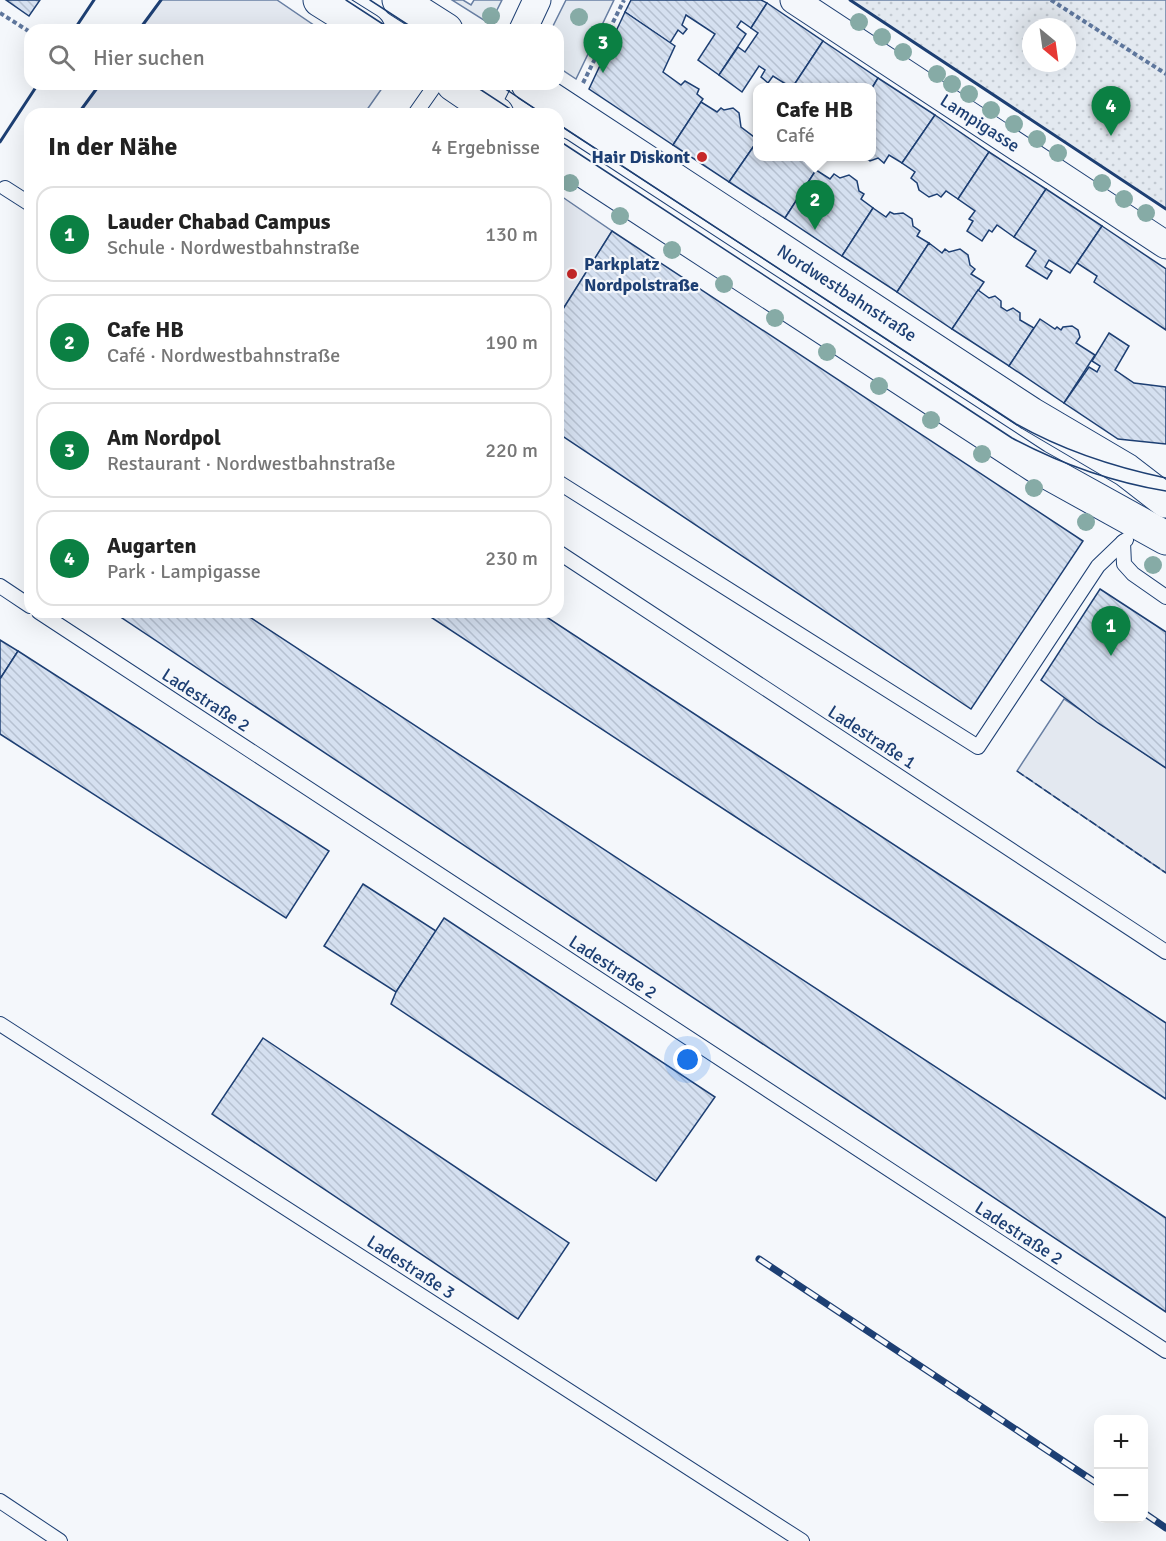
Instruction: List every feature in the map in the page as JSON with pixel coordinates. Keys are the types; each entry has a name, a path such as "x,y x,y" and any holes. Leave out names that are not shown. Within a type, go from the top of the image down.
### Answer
{"street":[{"path":"320,0 358,24"},
{"path":"399,0 437,24"},
{"path":"526,24 537,0"},
{"name":"Lampigasse","path":"794,0 1166,245"},
{"path":"467,90 493,101"},
{"name":"Nordwestbahnstraße","path":"537,90 1031,414 1126,470 1166,501"},
{"path":"564,158 1145,536"}],"lane":[{"path":"419,108 432,90"},
{"path":"5,188 24,200"},
{"path":"564,486 978,747 1098,566 1145,536"},
{"path":"1145,536 1124,564 1133,574 1166,597"},
{"name":"Ladestraße 1","path":"564,556 1166,952"},
{"path":"0,586 24,602"},
{"name":"Ladestraße 2","path":"48,618 1166,1351"},
{"name":"Ladestraße 3","path":"0,1024 802,1541"},
{"path":"0,1501 60,1541"}],"path":[{"path":"580,89 624,0"},
{"path":"1051,0 1166,74"},
{"path":"0,13 24,28"}],"shaded area":[{"path":"161,0 277,0 312,24 143,24"},
{"path":"452,0 463,0 471,5 474,0 502,0 490,24"},
{"path":"566,0 614,0 576,79 564,71 564,24 554,24"},
{"path":"850,0 1166,0 1166,209"},
{"path":"96,90 381,90 368,108 82,108"},
{"name":"Parkplatz Nordpolstraße","path":"564,198 612,231 564,307"},
{"path":"1064,699 1166,768 1166,873 1017,771"}],"building":[{"path":"6,0 40,0 29,16"},
{"path":"631,0 761,0 767,3 751,28 741,21 737,27 746,34 719,75 698,60 715,34 686,15 682,25 687,29 683,34 678,30 670,43 625,12"},
{"path":"767,3 823,41 795,83 784,83 773,76 768,83 761,77 765,70 759,66 742,92 719,75 738,47 745,52 758,33 751,28"},
{"path":"625,12 675,46 663,72 681,85 685,81 699,89 697,94 703,99 673,145 589,89"},
{"path":"823,41 878,78 875,83 795,83"},
{"path":"878,78 935,115 902,163 889,155 884,163 876,159 875,83"},
{"path":"701,102 717,112 721,108 724,110 733,108 739,113 741,127 753,136 753,147 729,182 673,145"},
{"path":"935,115 989,152 958,199 946,191 941,197 937,194 929,197 919,190 917,183 911,178 915,172 902,163"},
{"path":"753,147 753,161 805,161 816,170 785,218 729,182"},
{"path":"989,152 1046,189 1014,237 997,225 992,232 989,230 982,241 967,231 973,221 969,219 975,211 958,199"},
{"path":"816,170 830,179 834,174 840,178 849,175 857,181 859,191 864,194 861,199 873,208 842,256 785,218"},
{"path":"1046,189 1102,226 1070,273 1049,260 1045,267 1052,271 1047,279 1026,266 1036,251 1014,237"},
{"path":"873,208 886,217 890,212 903,213 912,219 913,226 920,231 917,236 929,243 897,292 842,256"},
{"path":"1102,226 1166,269 1166,330 1094,282 1097,276 1077,263"},
{"path":"612,231 1083,541 971,709 564,437 564,307"},
{"path":"929,243 942,253 945,249 949,252 960,249 968,255 970,265 975,269 971,274 984,282 952,329 897,292"},
{"path":"978,290 989,298 995,296 1001,301 1001,307 1007,311 1013,308 1020,313 1020,320 1034,328 1009,366 952,329"},
{"path":"1040,319 1055,329 1057,327 1061,330 1063,327 1072,326 1078,330 1080,337 1076,343 1095,355 1064,403 1009,366"},
{"path":"1109,333 1129,346 1115,370 1134,383 1166,387 1166,444 1118,439 1064,403 1089,367 1097,372 1100,366 1092,361"},
{"path":"1100,589 1166,632 1166,768 1098,723 1041,680"},
{"path":"122,618 251,618 1166,1218 1166,1312"},
{"path":"432,618 548,618 1166,1023 1166,1099"},
{"path":"0,640 18,651 0,679"},
{"path":"18,651 329,851 286,918 0,734 0,679"},
{"path":"363,884 436,931 396,992 324,946"},
{"path":"444,918 715,1097 656,1181 391,1004 396,992"},
{"path":"263,1038 569,1243 518,1319 212,1114"}],"tram line":[{"path":"346,0 383,24"},
{"path":"370,0 407,24"},
{"path":"481,90 509,108"},
{"path":"507,90 534,108"},
{"path":"564,128 1016,424 1089,457 1166,478"},
{"path":"564,144 1012,438 1087,471 1126,483 1166,491"}],"railway":[{"path":"759,1259 1094,1481"},
{"path":"1148,1516 1166,1528"}],"fence":[{"path":"1017,771 1166,873"}],"wall":[{"path":"78,24 94,0"},
{"path":"143,24 161,0"},
{"path":"850,0 1166,209"},
{"path":"0,142 34,90"},
{"path":"82,108 96,90"}],"place":[{"name":"Am Nordpol","path":"603,73"},
{"name":"Augarten","path":"1111,136"},
{"name":"Hair Diskont","path":"702,157"},
{"name":"Cafe HB","path":"815,230"},
{"name":"Parkplatz Nordpolstraße","path":"572,274"},
{"name":"Lauder Chabad Campus","path":"1111,656"}]}
